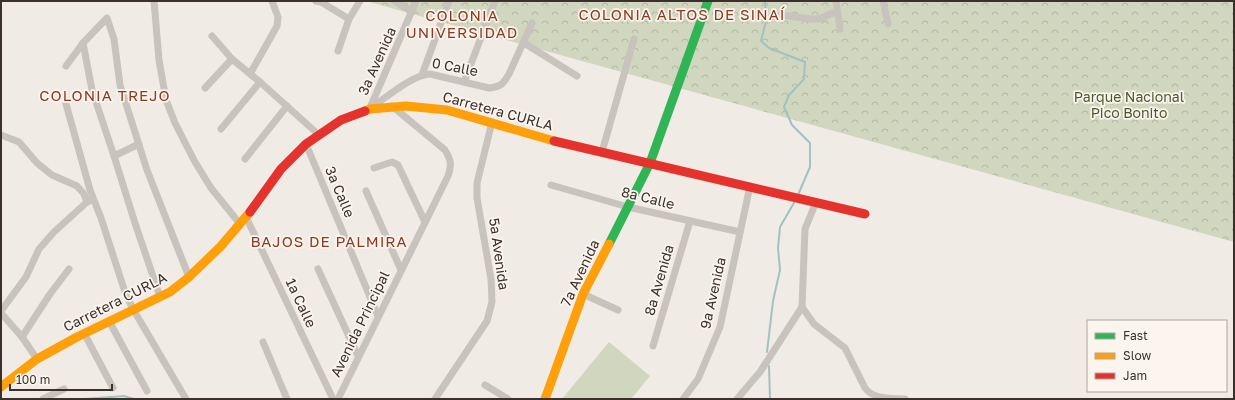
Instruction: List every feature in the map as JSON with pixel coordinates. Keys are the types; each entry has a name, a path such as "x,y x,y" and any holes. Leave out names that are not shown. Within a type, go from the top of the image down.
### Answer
{"main road":[{"name":"7a Avenida","path":"545,399 583,294 650,163 708,1"},
{"name":"Carretera CURLA","path":"1,387 37,359 84,333 170,292 189,277 221,246 243,221 281,169 306,144 341,120 370,109 406,106 447,110 566,144 865,214"}],"street":[{"name":"1a Calle","path":"154,1 159,60 166,100 175,123 195,162 211,188 243,221 333,399"},
{"path":"250,74 277,26 278,16 272,1"},
{"path":"319,1 349,19"},
{"path":"338,51 349,19 360,1"},
{"path":"395,1 412,12"},
{"name":"3a Avenida","path":"370,109 416,1"},
{"path":"422,74 449,1"},
{"path":"464,82 495,1"},
{"path":"836,1 840,30"},
{"path":"883,1 888,24"},
{"path":"781,16 818,19 838,11"},
{"path":"66,66 83,43 107,18 114,39 120,86 148,170 189,277"},
{"path":"532,23 524,43 577,76"},
{"path":"212,36 232,59 319,135"},
{"path":"602,152 634,39"},
{"path":"83,43 92,90 134,223 160,297"},
{"name":"0 Calle","path":"370,109 412,79 422,74 430,74 489,88 497,87 505,81 524,43"},
{"path":"205,88 232,59"},
{"path":"221,129 260,82"},
{"path":"66,104 90,201"},
{"path":"245,160 287,106"},
{"name":"Avenida Principal","path":"338,399 448,176 451,167 450,158 444,150 392,106"},
{"name":"5a Avenida","path":"435,399 487,321 492,302 491,279 476,198 477,183 492,122"},
{"path":"1,135 19,142 37,162 52,175 77,186 90,201 101,218 125,292 186,399"},
{"path":"114,156 139,144"},
{"name":"3a Calle","path":"306,144 378,316"},
{"path":"374,168 392,162 398,165 425,222"},
{"name":"8a Calle","path":"551,184 628,207 740,232"},
{"name":"9a Avenida","path":"683,399 698,379 720,328 750,186"},
{"path":"366,191 401,270"},
{"path":"37,359 22,337 1,312 26,277 39,249 54,232 90,201"},
{"path":"737,399 760,372 802,307 805,229 816,202"},
{"name":"8a Avenida","path":"653,346 690,221"},
{"path":"22,337 50,294 69,269"},
{"path":"318,269 358,356"},
{"path":"583,294 618,310"},
{"path":"802,307 814,324 845,348 869,394 875,398 905,399"},
{"path":"109,321 147,391"},
{"path":"84,333 113,388"},
{"path":"263,342 287,399"},
{"path":"485,385 508,399"},
{"path":"43,399 64,389"}],"green space":[{"name":"Parque Nacional Pico Bonito","path":"366,1 1234,1 1234,242"},
{"path":"609,342 650,376 631,399 562,399"}],"waterway":[{"path":"765,1 766,21 761,41 769,48 805,62 804,79 789,95 784,107 792,125 810,143 810,167 798,195"},
{"path":"767,352 773,301 780,270 778,248 780,227 795,201"},
{"path":"769,366 770,399"},
{"path":"85,399 124,396 134,399"}],"traffic: fast":[{"path":"609,244 650,163 708,1"}],"traffic: slow":[{"path":"365,111 370,109 406,106 447,110 554,141"},
{"path":"1,387 37,359 77,337 170,292 189,277 221,246 250,212"},
{"path":"545,399 583,294 609,244"}],"traffic: jam":[{"path":"250,212 281,169 306,144 341,120 365,111"},
{"path":"554,141 865,214"}],"district":[{"name":"COLONIA ALTOS DE SINAÍ","path":"682,15"},
{"name":"COLONIA UNIVERSIDAD","path":"462,24"},
{"name":"COLONIA TREJO","path":"105,96"},
{"name":"BAJOS DE PALMIRA","path":"329,242"}]}
